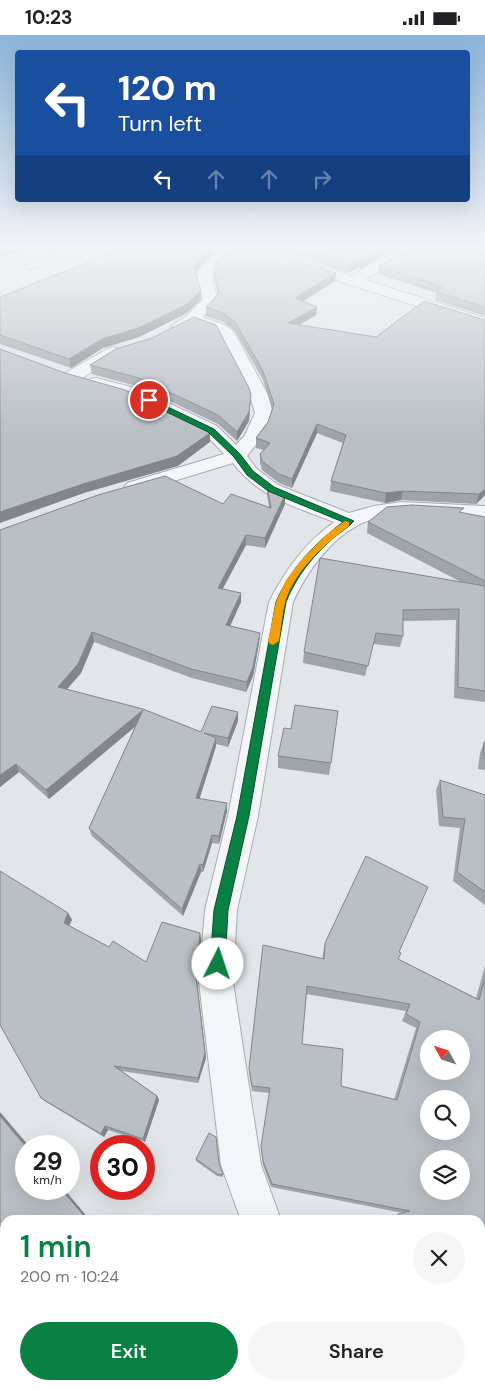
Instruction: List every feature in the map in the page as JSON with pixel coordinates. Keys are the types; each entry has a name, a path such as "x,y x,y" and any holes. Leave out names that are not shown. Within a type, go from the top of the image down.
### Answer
{"street":[{"path":"162,334 193,319 203,308"},
{"path":"439,308 485,323"},
{"path":"119,491 237,456 253,437 264,413 259,395 228,335 222,329 193,319"},
{"path":"73,376 110,353 126,348"},
{"path":"54,370 133,393 211,430 237,456 250,473 271,489 349,521"},
{"path":"259,1215 241,1165 216,982 221,910 243,816 281,602 289,582 306,560 330,536 349,521 373,512 401,509 485,512"}],"building":[{"path":"0,308 179,308 138,328 102,339 69,359 0,335"},
{"path":"209,308 315,308 288,323 376,337 414,308 447,308 485,320 485,489 479,494 403,491 386,493 331,481 346,435 317,424 292,479 279,474 262,461 260,454 270,443 256,438 268,422 274,404 263,371 235,322 223,313"},
{"path":"194,317 216,325 249,388 251,394 249,412 237,432 218,415 139,378 90,365 116,349 152,338"},
{"path":"0,349 65,373 125,390 203,426 210,433 177,456 83,484 0,512"},
{"path":"165,476 223,504 231,494 271,508 267,486 285,495 265,538 246,535 218,588 241,593 226,625 260,633 253,667 247,682 191,669 92,632 78,664 58,687 143,709 201,732 212,706 238,712 228,738 204,733 216,738 196,798 227,803 219,836 212,835 203,865 200,864 182,909 89,828 143,710 46,790 16,764 0,775 0,530 98,495"},
{"path":"412,505 464,508 459,512 485,517 485,581 368,522 387,507"},
{"path":"320,558 485,586 485,691 458,687 459,609 403,610 403,636 376,633 368,666 304,652"},
{"path":"295,705 338,711 331,763 278,756 284,728 291,729"},
{"path":"485,742 485,759 483,758"},
{"path":"440,780 485,795 485,892 457,872 465,819 443,817"},
{"path":"366,856 428,887 399,952 401,953 398,959 479,1000 485,979 485,1215 398,1215 410,1211 272,1184 263,1161 261,1146 270,1088 252,1086 249,1068 263,945 324,959 325,943","holes":["307,986 410,1004 406,1014 420,1022 397,1100 341,1086 343,1049 302,1044"]},
{"path":"0,871 68,913 64,923 109,947 113,941 146,962 162,922 200,933 196,976 205,1053 198,1078 114,1066 157,1096 144,1135 131,1135 105,1126 101,1134 41,1098 0,1025"},
{"path":"0,1116 16,1135 15,1200 70,1200 83,1215 0,1215"},
{"path":"209,1133 216,1137 219,1163 223,1175 217,1174 196,1159"}],"slow traffic":[{"path":"273,641 281,602 289,582 306,560 345,524"}],"route":[{"path":"149,400 211,430 237,456 250,473 271,489 349,521 330,536 306,560 289,582 281,602 243,816 221,910 218,964"}]}
